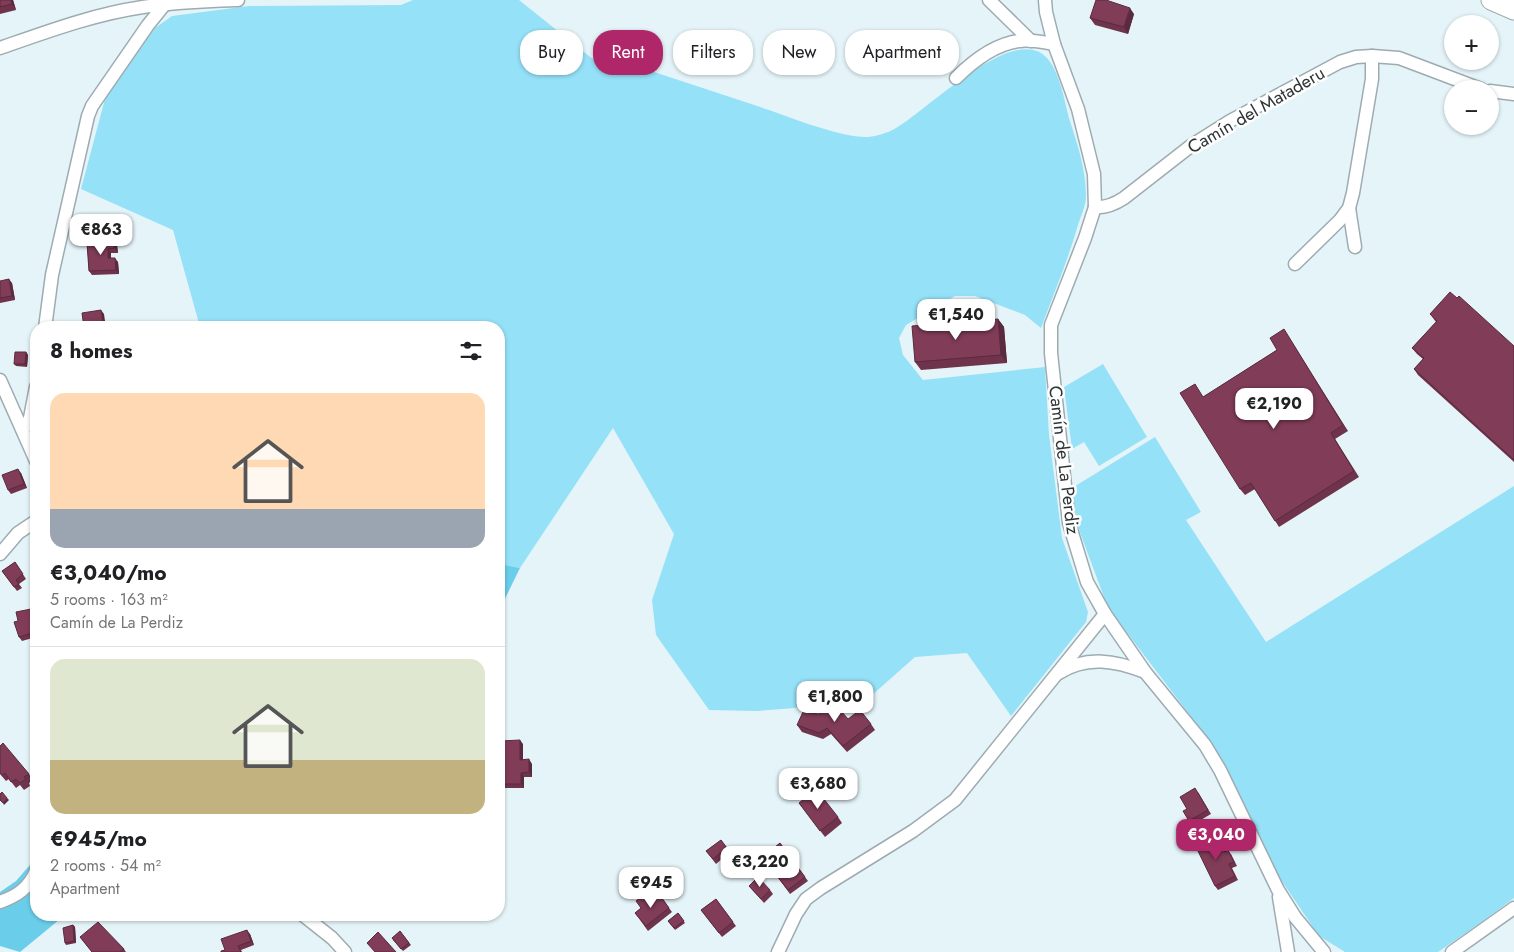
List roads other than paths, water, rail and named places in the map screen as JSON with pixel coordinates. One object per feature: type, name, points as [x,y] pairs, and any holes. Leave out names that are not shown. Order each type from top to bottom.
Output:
[{"type":"highway","points":[[1491,0],[1514,10]]},
{"type":"street","points":[[0,48],[36,35],[111,13],[164,4],[238,0]]},
{"type":"street","points":[[989,0],[1031,41]]},
{"type":"street","name":"Camín de La Perdiz","points":[[1045,0],[1054,44],[1078,109],[1094,174],[1094,207],[1085,238],[1051,325],[1051,354],[1069,523],[1087,582],[1105,614],[1145,672],[1205,745],[1220,770],[1278,890],[1295,917],[1324,952]]},
{"type":"street","points":[[46,321],[52,275],[88,116],[92,106],[164,4]]},
{"type":"street","points":[[956,78],[974,60],[1008,44],[1019,41],[1031,41],[1054,44]]},
{"type":"street","points":[[1295,264],[1340,220],[1348,208],[1353,193],[1372,79],[1372,56]]},
{"type":"street","name":"Camín del Mataderu","points":[[1094,207],[1109,205],[1124,198],[1184,151],[1230,121],[1340,62],[1356,57],[1399,58],[1457,80]]},
{"type":"street","points":[[1499,92],[1514,94]]},
{"type":"street","points":[[1348,208],[1355,247]]},
{"type":"street","points":[[0,380],[30,447]]},
{"type":"street","points":[[23,431],[30,418]]},
{"type":"street","points":[[0,554],[18,533],[30,525]]},
{"type":"street","points":[[778,952],[796,914],[806,900],[821,888],[913,831],[955,800],[1105,614]]},
{"type":"street","points":[[1053,677],[1072,667],[1098,660],[1119,663],[1145,672]]},
{"type":"street","points":[[0,902],[11,898],[30,883]]},
{"type":"street","points":[[1278,890],[1288,952]]},
{"type":"street","points":[[1452,952],[1514,908]]},
{"type":"street","points":[[311,921],[332,938],[345,952]]}]
